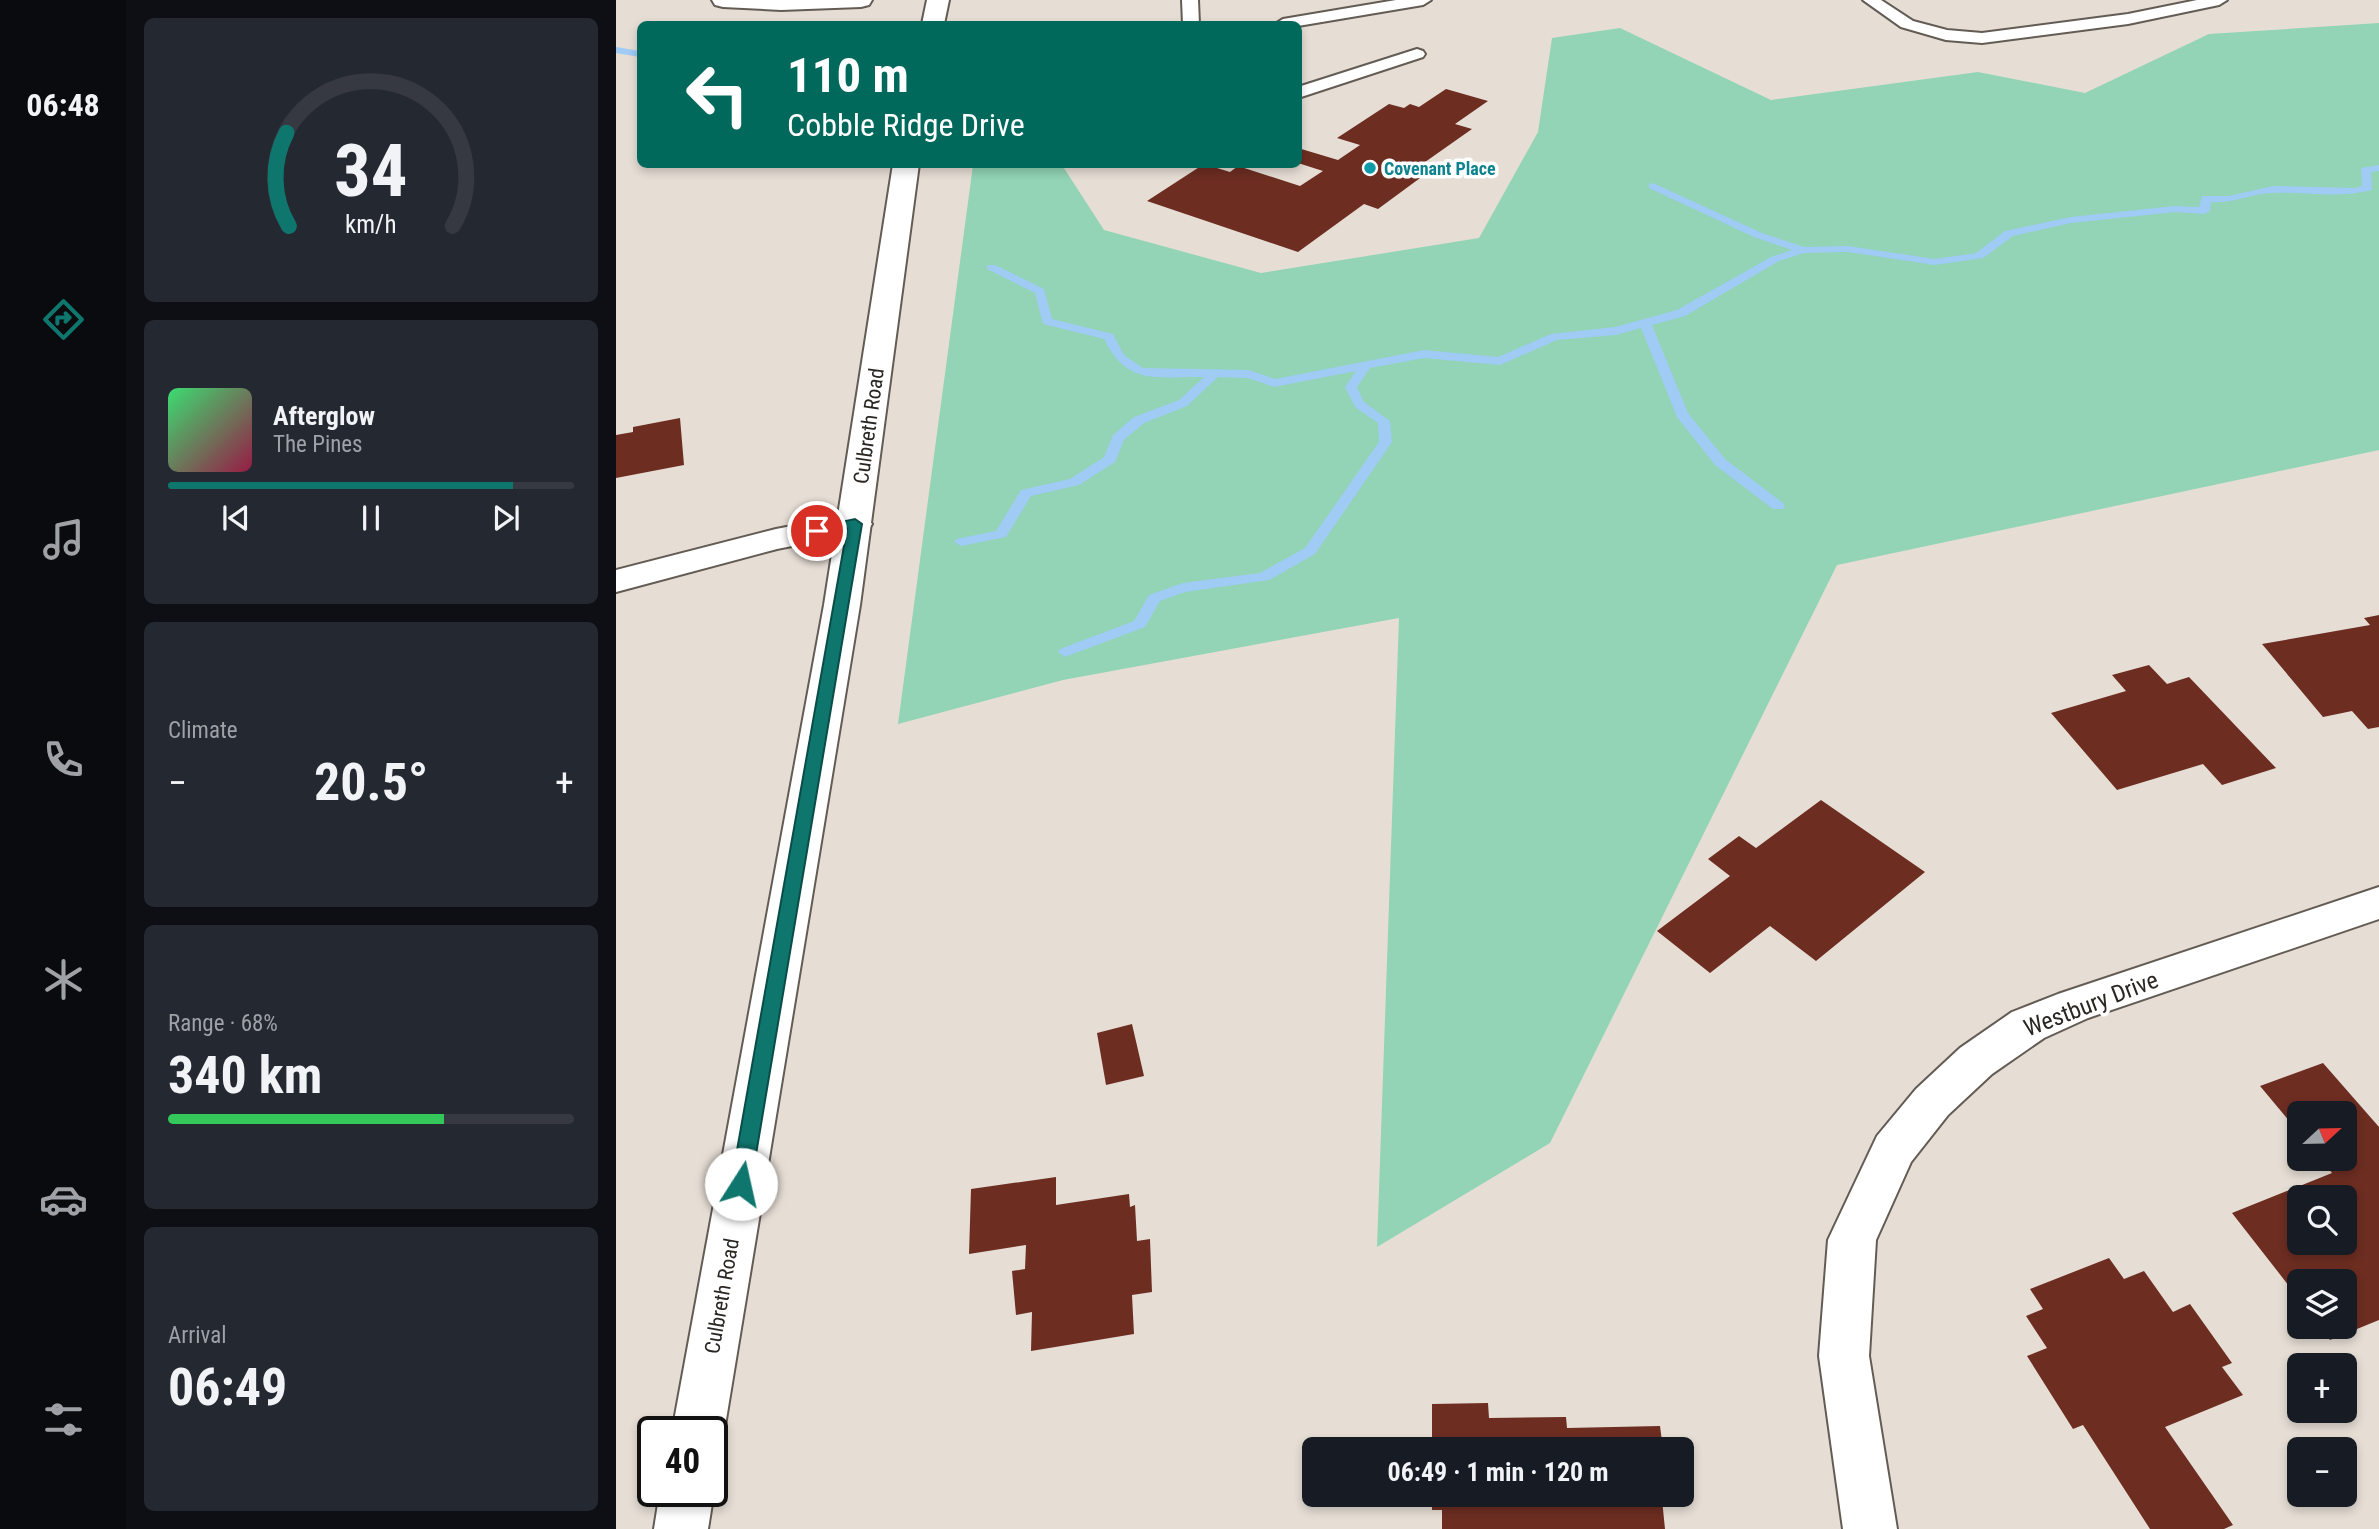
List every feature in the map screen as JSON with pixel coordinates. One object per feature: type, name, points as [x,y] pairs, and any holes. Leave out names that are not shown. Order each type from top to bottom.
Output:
[{"type":"street","points":[[723,0],[781,3],[860,0]]},
{"type":"street","points":[[934,21],[938,0]]},
{"type":"street","name":"Culbreth Road","points":[[701,1416],[855,524],[905,168]]},
{"type":"street","points":[[616,581],[776,539],[855,524]]},
{"type":"street","name":"Westbury Drive","points":[[1870,1529],[1844,1356],[1852,1240],[1893,1150],[1932,1102],[1976,1061],[2028,1025],[2073,1006],[2379,903]]},
{"type":"street","points":[[681,1529],[684,1507]]},
{"type":"lane","points":[[1190,0],[1191,21]]},
{"type":"lane","points":[[1300,21],[1423,0]]},
{"type":"lane","points":[[1871,0],[1907,24],[1946,35],[1982,38],[2128,19],[2219,0]]},
{"type":"lane","points":[[1302,92],[1418,54]]},
{"type":"green space","points":[[2379,23],[2379,450],[1837,565],[1550,1143],[1377,1247],[1399,618],[1063,680],[898,724],[973,168],[1064,168],[1104,230],[1261,273],[1479,238],[1538,132],[1552,38],[1620,28],[1771,100],[1978,72],[2085,93],[2209,34]]},
{"type":"building","name":"Covenant Place","points":[[1446,89],[1488,101],[1455,124],[1472,129],[1418,167],[1431,170],[1378,209],[1364,204],[1298,252],[1147,201],[1198,168],[1217,168],[1230,172],[1235,168],[1244,168],[1300,186],[1323,171],[1302,164],[1302,149],[1338,160],[1360,145],[1337,138],[1389,104],[1404,108],[1410,104],[1419,107]]},
{"type":"building","points":[[680,418],[684,465],[616,478],[616,435],[633,432],[633,427]]},
{"type":"building","points":[[2379,615],[2379,727],[2368,729],[2352,711],[2323,717],[2262,644],[2370,625],[2364,618]]},
{"type":"building","points":[[2149,665],[2167,684],[2189,677],[2276,768],[2222,785],[2203,764],[2117,790],[2051,713],[2126,691],[2112,675]]},
{"type":"building","points":[[1821,800],[1925,872],[1816,961],[1770,926],[1710,973],[1657,931],[1730,876],[1708,859],[1739,836],[1756,848]]},
{"type":"building","points":[[1132,1024],[1144,1076],[1106,1085],[1097,1033]]},
{"type":"building","points":[[2323,1063],[2356,1101],[2287,1101],[2287,1118],[2260,1086]]},
{"type":"building","points":[[2357,1102],[2379,1127],[2379,1320],[2357,1329],[2357,1269],[2287,1269],[2287,1283],[2232,1213],[2287,1191],[2287,1255],[2357,1255],[2357,1185],[2302,1185],[2332,1173],[2330,1171],[2357,1171]]},
{"type":"building","points":[[1056,1177],[1056,1205],[1129,1194],[1130,1207],[1135,1205],[1137,1241],[1150,1239],[1152,1292],[1132,1295],[1134,1334],[1031,1351],[1032,1312],[1016,1315],[1012,1271],[1025,1269],[1026,1245],[969,1254],[971,1189]]},
{"type":"building","points":[[2109,1258],[2124,1279],[2144,1271],[2173,1312],[2190,1304],[2232,1363],[2222,1367],[2243,1395],[2165,1427],[2233,1525],[2224,1529],[2150,1529],[2083,1425],[2073,1429],[2027,1356],[2047,1348],[2026,1316],[2043,1309],[2030,1289]]},
{"type":"building","points":[[1488,1403],[1489,1418],[1566,1417],[1567,1428],[1660,1426],[1661,1437],[1432,1437],[1432,1404]]},
{"type":"building","points":[[1432,1507],[1663,1507],[1665,1529],[1442,1529],[1442,1510],[1432,1510]]},
{"type":"waterway","points":[[616,50],[637,54]]},
{"type":"waterway","points":[[1803,250],[1848,249],[1935,262],[1979,256],[2009,233],[2071,220],[2175,209],[2204,211],[2206,198],[2229,199],[2259,191],[2355,191],[2368,188],[2365,170],[2379,168]]},
{"type":"waterway","points":[[1653,186],[1758,235],[1803,250]]},
{"type":"waterway","points":[[1215,373],[1249,374],[1274,383],[1424,354],[1500,361],[1555,337],[1616,331],[1681,313],[1775,259],[1803,250]]},
{"type":"waterway","points":[[991,267],[1040,291],[1047,321],[1109,337],[1119,357],[1140,372],[1215,373]]},
{"type":"waterway","points":[[1645,323],[1682,414],[1720,462],[1778,506]]},
{"type":"waterway","points":[[1065,652],[1140,624],[1154,598],[1183,588],[1264,577],[1310,551],[1386,442],[1384,421],[1359,404],[1351,387],[1365,366]]},
{"type":"waterway","points":[[961,542],[1001,534],[1026,493],[1074,482],[1110,459],[1118,438],[1139,420],[1183,403],[1215,373]]},
{"type":"place","name":"Covenant Place","points":[[1370,168]]},
{"type":"route","points":[[741,1184],[855,524],[817,531]]}]
